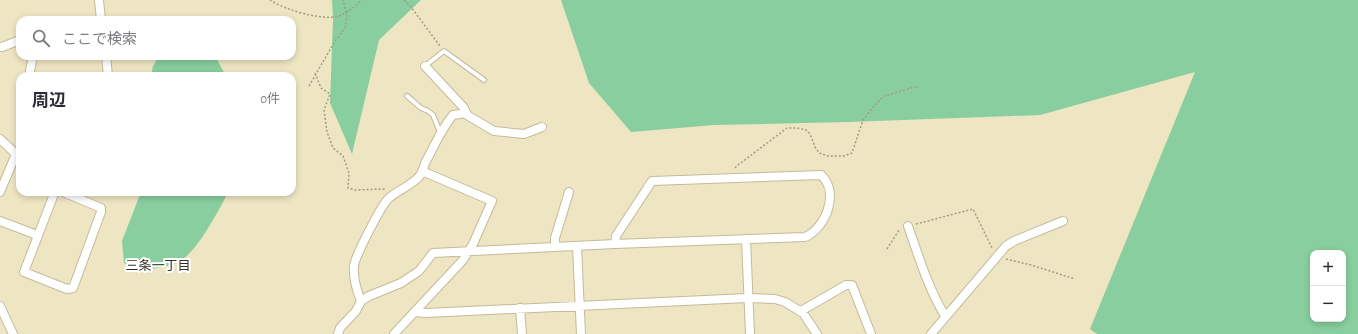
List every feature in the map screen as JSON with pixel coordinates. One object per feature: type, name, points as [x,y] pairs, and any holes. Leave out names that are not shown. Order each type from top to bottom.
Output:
[{"type":"street","points":[[99,0],[101,16]]},
{"type":"street","points":[[0,47],[2,48],[16,42]]},
{"type":"street","points":[[29,72],[32,60]]},
{"type":"street","points":[[106,60],[108,72]]},
{"type":"street","points":[[425,66],[464,108],[467,115],[494,131],[524,134],[542,127]]},
{"type":"street","points":[[361,301],[354,279],[354,264],[372,225],[387,199],[406,187],[422,174],[424,165],[446,123],[453,115],[466,113]]},
{"type":"street","points":[[0,139],[16,154],[0,192]]},
{"type":"street","points":[[394,334],[463,260],[473,244],[492,201],[422,171]]},
{"type":"street","points":[[338,334],[340,328],[356,311],[361,301],[369,296],[401,284],[419,271],[433,254],[615,244],[805,237],[811,234],[819,226],[826,215],[830,204],[829,186],[826,179],[821,175],[652,181],[616,236],[615,244]]},
{"type":"street","points":[[555,247],[555,238],[569,192]]},
{"type":"street","points":[[53,196],[24,272],[67,289],[73,288],[101,212],[100,208],[72,196]]},
{"type":"street","points":[[0,221],[37,235]]},
{"type":"street","points":[[931,334],[1006,246],[1014,241],[1063,221]]},
{"type":"street","points":[[908,226],[925,274],[937,303],[945,316]]},
{"type":"street","points":[[746,239],[750,334]]},
{"type":"street","points":[[577,246],[581,334]]},
{"type":"street","points":[[801,311],[846,285],[852,285],[870,334]]},
{"type":"street","points":[[415,312],[426,313],[748,298],[785,302],[801,311],[817,334]]},
{"type":"street","points":[[0,306],[13,334]]},
{"type":"street","points":[[520,308],[522,334]]},
{"type":"lane","points":[[425,66],[444,51],[484,80]]},
{"type":"lane","points":[[407,96],[432,115],[441,133]]},
{"type":"path","points":[[270,0],[302,13],[337,16],[346,13],[362,0]]},
{"type":"path","points":[[309,86],[315,73],[345,28],[347,16],[343,0]]},
{"type":"path","points":[[404,0],[444,51]]},
{"type":"path","points":[[315,73],[321,88],[330,94],[324,110],[327,132],[333,148],[343,156],[349,173],[348,188],[355,190],[386,189]]},
{"type":"path","points":[[733,178],[738,165],[787,128],[806,130],[810,134],[815,147],[819,152],[828,156],[844,156],[852,153],[863,120],[884,96],[919,87]]},
{"type":"path","points":[[887,248],[899,231],[908,226],[973,209],[997,257],[1031,265],[1075,279]]},
{"type":"green space","points":[[332,0],[421,0],[379,40],[352,154],[330,103],[333,19]]},
{"type":"green space","points":[[561,0],[1358,0],[1358,334],[1097,334],[1090,329],[1195,72],[1040,115],[714,125],[631,132],[589,83]]},
{"type":"green space","points":[[157,60],[217,60],[224,72],[152,72]]},
{"type":"green space","points":[[139,196],[226,196],[202,238],[189,254],[178,262],[160,268],[141,269],[129,266],[124,263],[122,241]]},
{"type":"district","name":"三条一丁目","points":[[158,265]]}]
